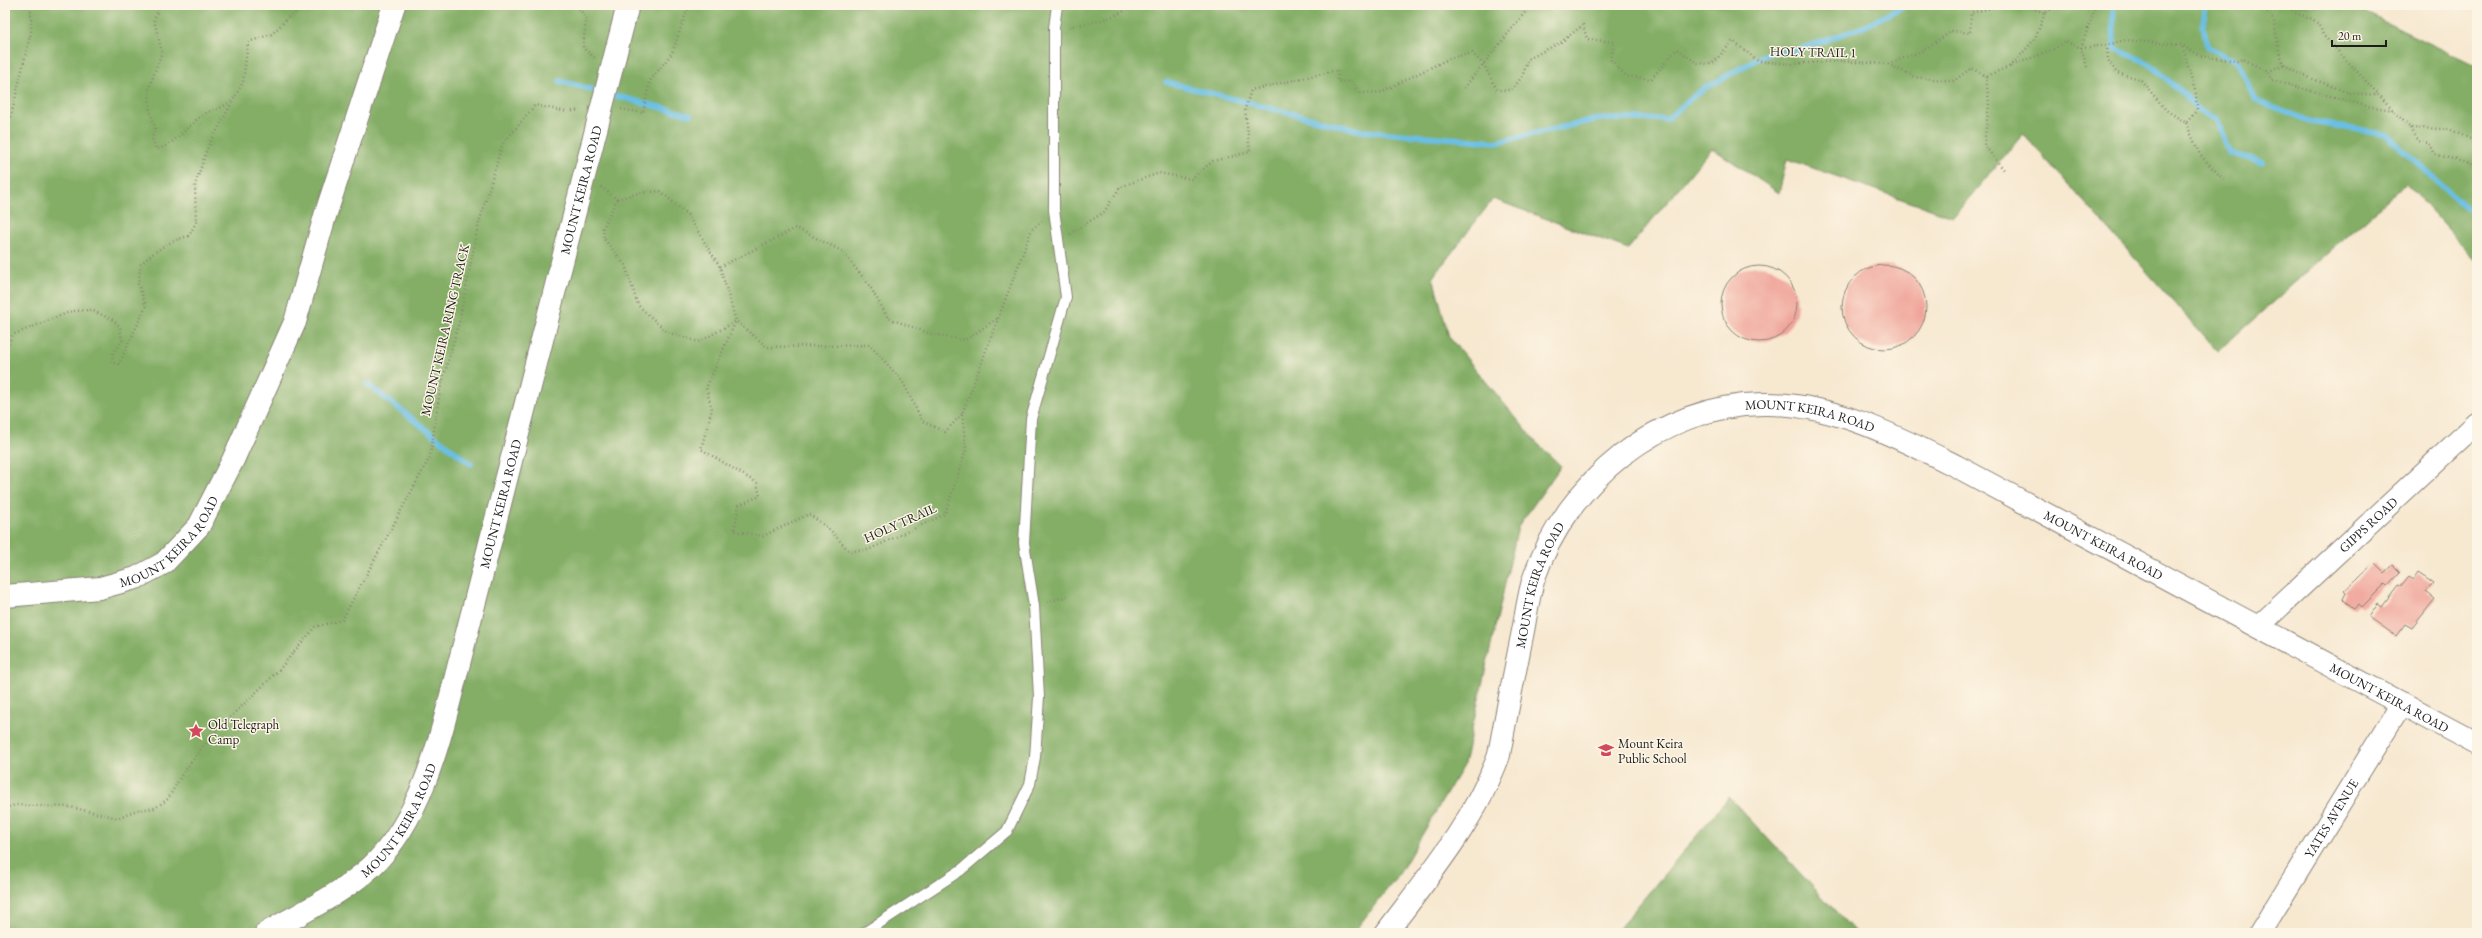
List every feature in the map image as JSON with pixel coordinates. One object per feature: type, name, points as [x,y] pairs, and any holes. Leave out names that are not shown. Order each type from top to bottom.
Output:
[{"type":"main road","name":"MOUNT KEIRA ROAD","points":[[5,596],[100,588],[136,578],[164,563],[199,526],[233,460],[295,322],[325,216],[394,5]]},
{"type":"main road","name":"MOUNT KEIRA ROAD","points":[[266,933],[336,892],[371,867],[398,837],[412,814],[439,736],[462,652],[628,5]]},
{"type":"main road","name":"MOUNT KEIRA ROAD","points":[[1386,933],[1464,824],[1491,779],[1499,755],[1534,580],[1556,529],[1582,491],[1611,464],[1643,439],[1669,426],[1701,414],[1763,404],[1800,408],[1862,422],[1899,437],[2259,626],[2477,744]]},
{"type":"street","name":"GIPPS ROAD","points":[[2259,626],[2477,423]]},
{"type":"street","name":"YATES AVENUE","points":[[2260,933],[2402,703]]},
{"type":"lane","points":[[864,933],[961,870],[1007,831],[1030,784],[1035,757],[1039,696],[1034,606],[1024,543],[1031,419],[1066,297],[1054,210],[1054,28],[1057,5]]},
{"type":"path","points":[[5,128],[11,116],[30,38],[31,5]]},
{"type":"path","points":[[160,5],[154,20],[162,52],[149,88],[150,110],[155,128],[152,138],[156,149],[167,147],[204,114],[221,110],[232,101]]},
{"type":"path","points":[[5,351],[12,335],[72,311],[91,310],[113,320],[120,327],[122,340],[113,354],[112,363],[120,364],[146,306],[138,284],[141,264],[159,247],[173,240],[189,236],[196,222],[195,185],[207,149],[224,121],[232,101],[243,82],[248,42],[272,34],[290,16],[310,5]]},
{"type":"path","points":[[577,5],[586,19],[583,48],[606,91]]},
{"type":"path","name":"MOUNT KEIRA RING TRACK","points":[[5,808],[15,805],[70,807],[118,818],[137,810],[155,808],[168,800],[181,776],[210,737],[277,672],[315,628],[342,620],[430,457],[440,390],[459,322],[478,227],[502,145],[535,105],[567,112],[606,91],[643,113],[650,81],[672,53],[689,5]]},
{"type":"path","points":[[1054,28],[1087,24],[1127,10],[1134,5]]},
{"type":"path","points":[[1464,88],[1531,5]]},
{"type":"path","points":[[1888,64],[1922,51],[1952,31],[1970,34],[1970,13],[2003,5]]},
{"type":"path","points":[[2024,5],[2045,13]]},
{"type":"path","points":[[2009,68],[2035,39],[2045,13],[2058,5]]},
{"type":"path","points":[[2086,67],[2081,48],[2095,8],[2092,5]]},
{"type":"path","points":[[2263,5],[2274,21],[2279,52],[2284,64],[2295,72],[2349,94],[2379,95]]},
{"type":"path","points":[[2286,5],[2290,11],[2309,16],[2320,25],[2323,35],[2410,128],[2417,141],[2429,143],[2435,154],[2477,166]]},
{"type":"path","name":"HOLY TRAIL 1","points":[[1058,242],[1104,212],[1120,187],[1159,173],[1191,179],[1213,161],[1250,152],[1245,109],[1251,90],[1338,70],[1337,81],[1352,82],[1358,93],[1381,92],[1450,58],[1472,53],[1484,65],[1497,90],[1511,90],[1522,77],[1528,58],[1561,42],[1583,25],[1587,39],[1614,42],[1611,60],[1626,76],[1651,79],[1677,49],[1697,63],[1712,64],[1733,40],[1758,61],[1791,64],[1838,61],[1888,64],[1914,77],[1954,81],[1971,68],[1986,76]]},
{"type":"path","points":[[2005,171],[1984,145],[1989,103],[1986,76],[2056,48],[2065,41],[2081,48],[2107,45],[2126,40],[2182,45],[2201,56],[2236,61],[2243,59],[2268,72],[2272,80],[2366,106],[2393,110]]},
{"type":"path","points":[[2107,45],[2108,60],[2117,73],[2140,79],[2166,110],[2186,123],[2200,155],[2224,180]]},
{"type":"path","points":[[2182,45],[2196,94],[2197,110],[2186,123]]},
{"type":"path","points":[[2268,72],[2284,64]]},
{"type":"path","points":[[2410,128],[2448,129],[2477,142]]},
{"type":"path","points":[[584,176],[617,199]]},
{"type":"path","points":[[660,191],[687,214],[720,267],[736,321],[699,342],[668,332],[638,305],[625,265],[604,240],[603,228],[617,199],[638,193],[660,191]]},
{"type":"path","name":"HOLY TRAIL","points":[[962,414],[966,450],[945,514],[868,550],[849,551],[828,528],[809,514],[763,536],[734,531],[738,505],[760,496],[757,483],[701,449],[712,409],[706,388],[736,321],[767,347],[870,345],[903,382],[922,421],[944,432],[962,414],[1032,229],[1054,210]]},
{"type":"path","points":[[720,267],[796,228],[842,251],[869,285],[888,318],[931,334],[965,340],[999,317]]},
{"type":"path","points":[[1034,606],[1068,596]]},
{"type":"green space","points":[[5,5],[2350,5],[2477,67],[2477,261],[2406,183],[2218,351],[2023,134],[1953,217],[1787,159],[1779,193],[1712,148],[1628,249],[1493,199],[1433,277],[1449,337],[1536,442],[1561,466],[1518,527],[1464,764],[1399,874],[1353,933],[5,933]]},
{"type":"green space","points":[[1729,797],[1856,933],[1615,933]]},
{"type":"building","points":[[1884,265],[1900,268],[1914,277],[1923,291],[1926,307],[1923,323],[1914,337],[1900,346],[1884,349],[1868,346],[1854,337],[1845,323],[1842,307],[1845,291],[1854,277],[1868,268]]},
{"type":"building","points":[[1759,266],[1774,269],[1786,277],[1794,289],[1797,304],[1794,319],[1786,331],[1774,339],[1759,342],[1744,339],[1732,331],[1724,319],[1721,304],[1724,289],[1732,277],[1744,269]]},
{"type":"building","points":[[2374,563],[2384,573],[2392,565],[2400,573],[2388,586],[2386,583],[2361,608],[2358,605],[2355,609],[2352,608],[2343,599],[2346,593],[2344,591]]},
{"type":"building","points":[[2418,573],[2433,583],[2426,592],[2435,599],[2412,628],[2405,624],[2396,636],[2369,617],[2378,604],[2382,607],[2398,586],[2400,587],[2408,577],[2413,580]]},
{"type":"waterway","points":[[1166,82],[1362,131],[1497,142],[1599,119],[1667,119],[1700,91],[1768,53],[1797,50],[1863,27],[1906,5]]},
{"type":"waterway","points":[[2113,5],[2114,48],[2146,62],[2181,91],[2197,110],[2217,119],[2229,153],[2263,162]]},
{"type":"waterway","points":[[2206,5],[2203,24],[2207,47],[2237,61],[2256,101],[2312,122],[2387,135],[2466,208],[2477,212]]},
{"type":"waterway","points":[[560,81],[601,92]]},
{"type":"waterway","points":[[609,94],[690,115]]},
{"type":"waterway","points":[[367,384],[471,464]]},
{"type":"place","name":"Old Telegraph Camp","points":[[196,731]]},
{"type":"place","name":"Mount Keira Public School","points":[[1606,750]]}]
